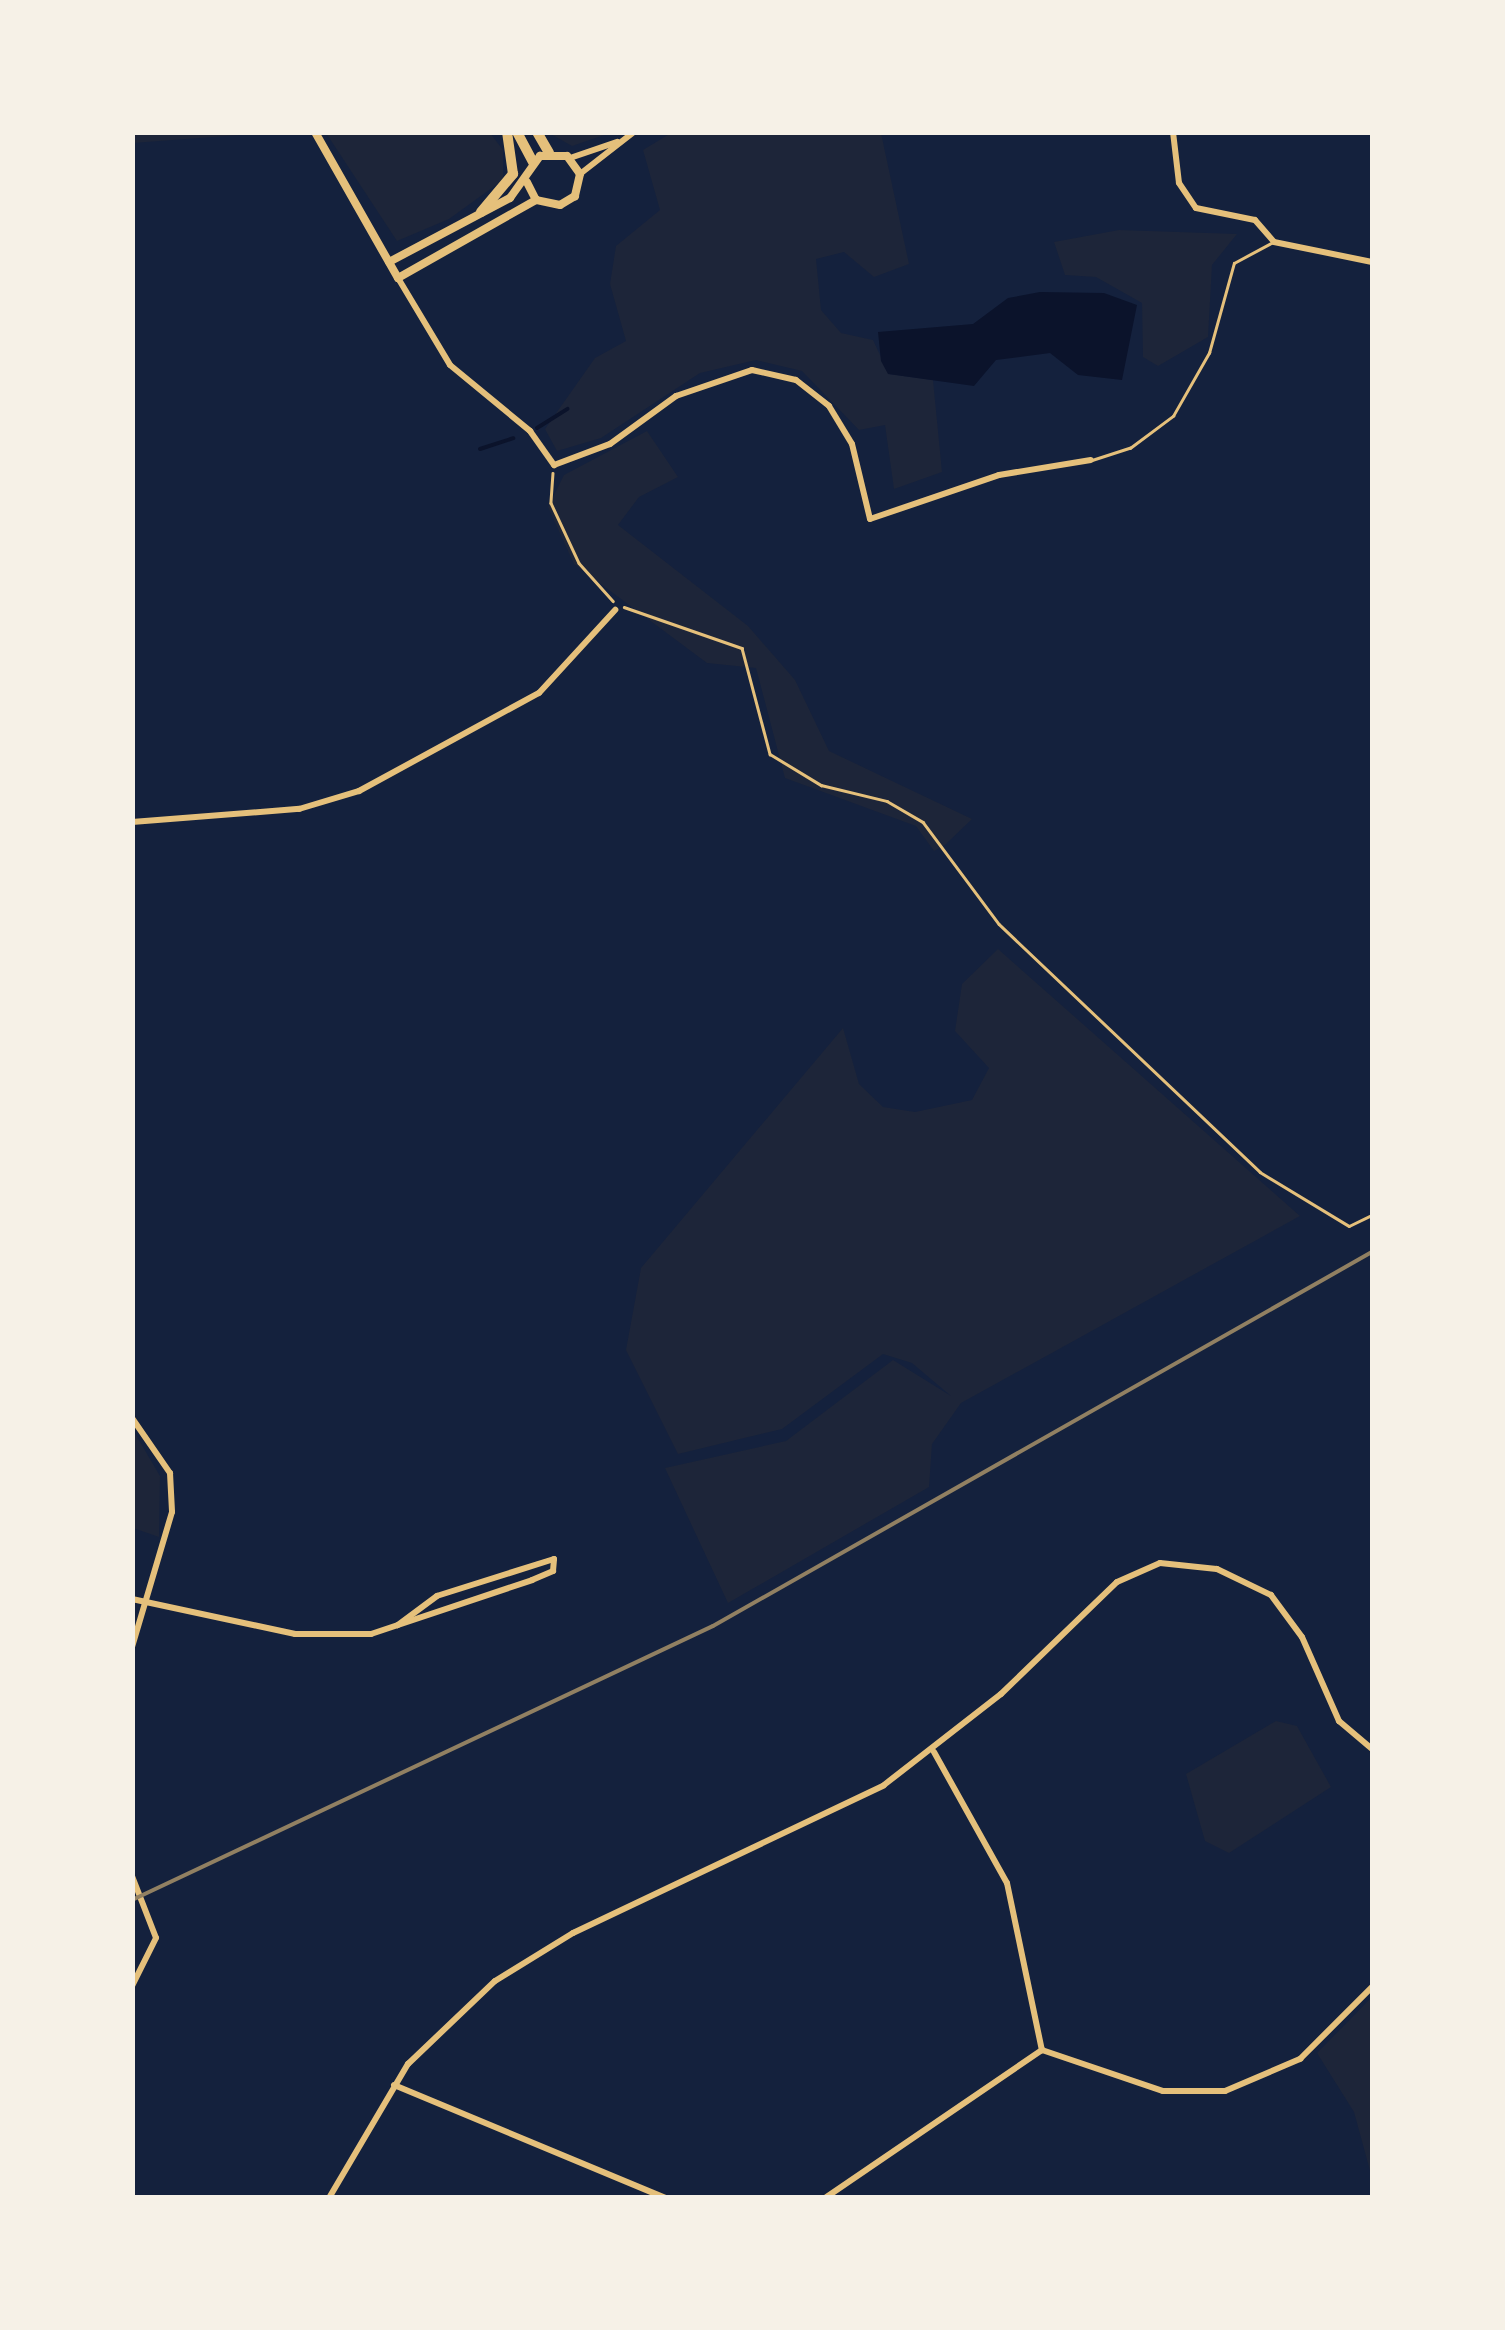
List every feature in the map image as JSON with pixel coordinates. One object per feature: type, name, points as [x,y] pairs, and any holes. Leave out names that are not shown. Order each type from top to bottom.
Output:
[{"type":"highway","points":[[481,212],[513,174],[506,132]]},
{"type":"highway","points":[[516,132],[533,162]]},
{"type":"highway","points":[[537,132],[550,153]]},
{"type":"main road","points":[[314,132],[398,278],[536,200],[568,202],[580,174],[570,158],[550,153],[533,162],[527,182],[389,262]]},
{"type":"main road","points":[[527,182],[536,200]]},
{"type":"street","points":[[580,174],[634,132]]},
{"type":"street","points":[[1173,132],[1178,183],[1196,208],[1255,220],[1274,242],[1372,262]]},
{"type":"street","points":[[570,158],[618,142]]},
{"type":"street","points":[[398,278],[450,365],[530,431],[554,465],[610,444],[676,396],[752,370],[796,380],[829,406],[852,444],[870,519],[1000,475],[1091,460]]},
{"type":"street","points":[[132,822],[299,810],[359,790],[523,704],[615,610]]},
{"type":"street","points":[[132,1418],[170,1473],[172,1512],[152,1606],[132,1648]]},
{"type":"street","points":[[132,1599],[295,1634],[398,1625],[542,1576],[554,1559],[437,1596],[398,1625]]},
{"type":"street","points":[[329,2198],[394,2085],[451,2019],[547,1946],[817,1822],[934,1752],[1118,1582],[1160,1564],[1217,1569],[1271,1595],[1302,1637],[1339,1721],[1372,1749]]},
{"type":"street","points":[[934,1752],[1006,1883],[1042,2050]]},
{"type":"street","points":[[132,1876],[144,1895],[156,1938],[132,1986]]},
{"type":"street","points":[[1042,2050],[1164,2090],[1224,2092],[1300,2059],[1372,1987]]},
{"type":"street","points":[[825,2198],[1042,2050]]},
{"type":"street","points":[[394,2085],[666,2198]]},
{"type":"lane","points":[[1091,460],[1130,448],[1173,416],[1209,353],[1234,263],[1274,242]]},
{"type":"path","points":[[554,465],[551,503],[599,590],[618,605],[742,648],[770,754],[821,786],[886,801],[923,822],[999,924],[1260,1172],[1349,1226],[1372,1215]]},
{"type":"shaded area","points":[[133,132],[267,132],[267,133],[133,143]]},
{"type":"shaded area","points":[[326,133],[490,133],[503,150],[503,180],[449,219],[397,241]]},
{"type":"shaded area","points":[[549,133],[610,133],[572,146]]},
{"type":"shaded area","points":[[671,133],[881,133],[909,264],[874,277],[844,252],[816,259],[821,310],[841,333],[873,340],[889,374],[933,380],[942,472],[894,489],[885,425],[859,430],[802,371],[756,360],[700,373],[601,438],[557,451],[545,429],[595,358],[626,341],[610,284],[616,246],[660,210],[643,150]]},
{"type":"shaded area","points":[[1119,230],[1237,234],[1212,265],[1208,337],[1158,366],[1143,357],[1142,303],[1096,277],[1065,275],[1054,242]]},
{"type":"shaded area","points":[[1040,292],[1104,293],[1137,305],[1122,380],[1078,375],[1050,353],[996,360],[974,386],[888,374],[881,361],[878,332],[973,324],[1008,298]]},
{"type":"shaded area","points":[[647,431],[678,477],[639,497],[618,525],[748,626],[795,680],[829,751],[972,819],[945,845],[934,851],[916,826],[785,778],[756,668],[707,663],[574,564],[548,507],[564,475]]},
{"type":"shaded area","points":[[998,949],[1300,1216],[961,1403],[932,1444],[929,1487],[728,1603],[665,1468],[786,1441],[893,1360],[951,1396],[912,1363],[883,1354],[782,1429],[678,1454],[626,1350],[641,1268],[843,1028],[859,1084],[883,1107],[915,1112],[972,1100],[989,1068],[955,1031],[962,984]]},
{"type":"shaded area","points":[[133,1430],[160,1476],[159,1537],[133,1528]]},
{"type":"shaded area","points":[[1276,1721],[1297,1726],[1331,1787],[1229,1853],[1205,1841],[1186,1774]]},
{"type":"shaded area","points":[[1372,1997],[1372,2178],[1354,2112],[1317,2053]]},
{"type":"waterway","points":[[537,428],[567,409]]},
{"type":"waterway","points":[[480,449],[513,438]]},
{"type":"railway","points":[[132,1900],[713,1626],[1372,1252]]}]
